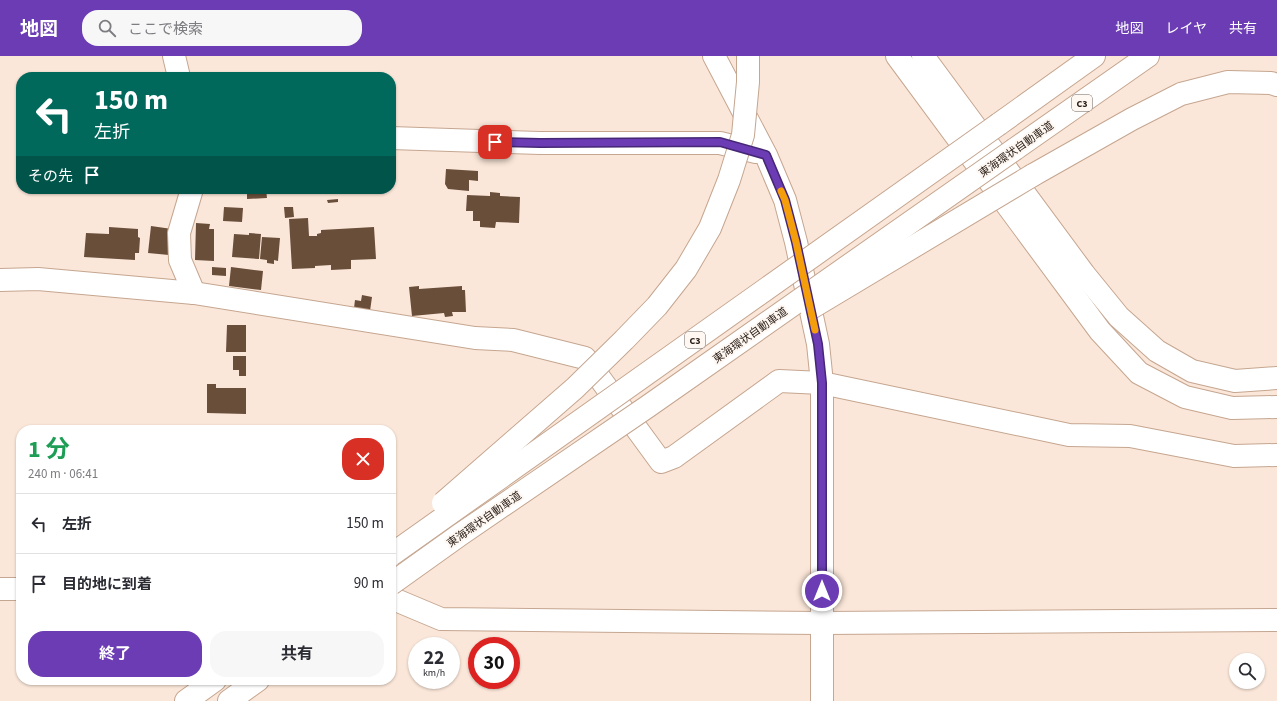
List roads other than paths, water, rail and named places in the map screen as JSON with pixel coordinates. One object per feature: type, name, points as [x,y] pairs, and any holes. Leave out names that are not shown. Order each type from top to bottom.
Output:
[{"type":"main road","points":[[174,56],[178,72]]},
{"type":"main road","points":[[714,56],[766,155],[785,200],[796,242],[818,344],[822,383],[822,701]]},
{"type":"main road","points":[[396,545],[580,382],[657,306],[686,268],[710,228],[732,173],[742,135],[748,82],[748,56]]},
{"type":"main road","points":[[897,56],[1100,331],[1139,373],[1185,398],[1232,408],[1277,407]]},
{"type":"main road","points":[[923,56],[1084,274],[1119,317],[1135,332],[1157,351],[1192,371],[1235,381],[1277,378]]},
{"type":"main road","name":"C3","points":[[396,551],[1094,56]]},
{"type":"main road","name":"東海環状自動車道","points":[[396,580],[461,534],[647,407],[1148,56]]},
{"type":"main road","points":[[647,407],[1033,175],[1132,118],[1181,94],[1228,82],[1271,83],[1277,85]]},
{"type":"main road","points":[[396,138],[540,143],[720,142],[766,155]]},
{"type":"main road","points":[[190,194],[179,232],[180,260],[194,292]]},
{"type":"main road","points":[[0,280],[38,279],[194,292],[475,338],[513,340],[585,358],[661,462],[674,457],[779,381],[822,383],[1069,435],[1130,436],[1234,456],[1277,454]]},
{"type":"main road","points":[[0,589],[16,589]]},
{"type":"main road","points":[[396,600],[442,619],[821,622],[1277,620]]},
{"type":"main road","points":[[186,701],[208,685]]},
{"type":"main road","points":[[229,701],[251,685]]}]
